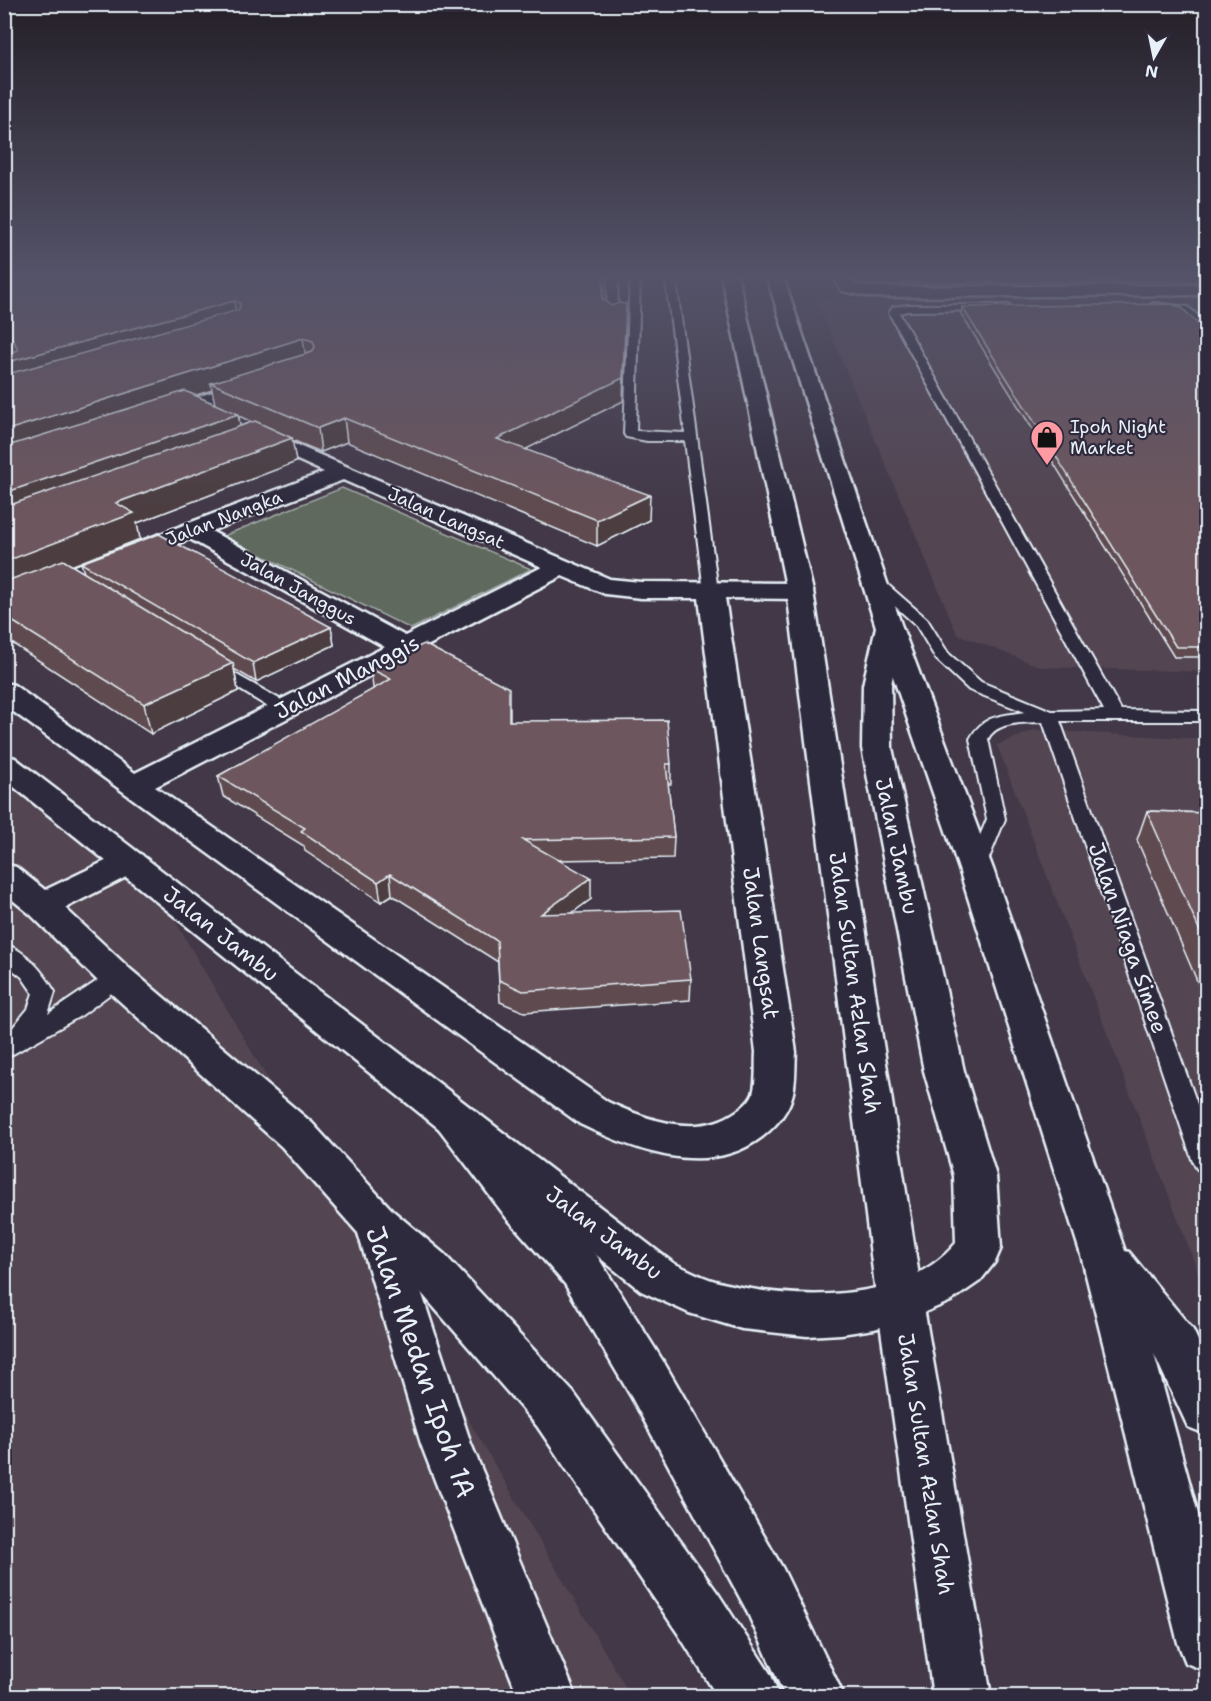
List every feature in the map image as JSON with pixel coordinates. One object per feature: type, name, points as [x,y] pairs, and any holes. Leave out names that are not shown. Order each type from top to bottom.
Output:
[{"type":"street","name":"Jalan Sultan Azlan Shah","points":[[747,353],[800,591],[900,1302],[962,1696]]},
{"type":"street","points":[[800,353],[889,627],[976,869],[1104,1255],[1206,1643]]},
{"type":"street","points":[[146,419],[275,378]]},
{"type":"street","name":"Jalan Langsat","points":[[190,405],[595,583],[619,589],[800,591]]},
{"type":"street","name":"Jalan Nangka","points":[[4,602],[78,583],[192,530],[343,472]]},
{"type":"street","name":"Jalan Janggus","points":[[192,530],[405,647]]},
{"type":"street","name":"Jalan Manggis","points":[[133,786],[560,568]]},
{"type":"street","name":"Jalan Langsat","points":[[133,786],[594,1113],[639,1131],[667,1139],[695,1142],[722,1138],[749,1126],[764,1111],[773,1094],[776,1052],[711,591]]},
{"type":"street","name":"Jalan Jambu","points":[[4,764],[657,1277],[711,1301],[760,1312],[807,1315],[857,1311],[900,1302],[936,1285],[962,1268],[979,1248],[975,1176],[944,1071],[877,748],[877,686],[889,627]]},
{"type":"street","points":[[4,691],[133,786]]},
{"type":"street","points":[[42,906],[130,862]]},
{"type":"street","name":"Jalan Medan Ipoh 1A","points":[[4,875],[42,906],[117,978],[297,1135],[377,1224],[446,1444],[547,1696]]},
{"type":"street","points":[[452,1115],[521,1204],[581,1270],[649,1382],[764,1588],[815,1696]]},
{"type":"street","points":[[377,1224],[428,1269],[555,1409],[699,1615],[750,1696]]},
{"type":"street","points":[[1104,1255],[1176,1345],[1206,1410]]},
{"type":"lane","points":[[633,353],[630,434],[647,437],[692,437]]},
{"type":"lane","points":[[681,353],[711,591]]},
{"type":"lane","points":[[917,353],[1116,716]]},
{"type":"lane","points":[[240,445],[263,437]]},
{"type":"lane","points":[[875,581],[922,622],[942,656],[975,686],[1049,715]]},
{"type":"lane","points":[[205,661],[284,709]]},
{"type":"lane","points":[[976,869],[996,819],[979,739],[986,727],[1005,720],[1049,715],[1206,716]]},
{"type":"lane","name":"Jalan Niaga Simee","points":[[1049,715],[1206,1162]]},
{"type":"lane","points":[[4,951],[30,972],[44,992],[38,1012],[4,1050]]},
{"type":"lane","points":[[4,1050],[74,1009],[117,978]]},
{"type":"shaded area","name":"Ipoh Night Market","points":[[839,353],[1206,353],[1206,672],[1041,667],[957,634]]},
{"type":"shaded area","points":[[1034,730],[1206,739],[1206,1293],[997,745]]},
{"type":"shaded area","points":[[4,766],[171,914],[631,1696],[5,1696]]},
{"type":"green space","points":[[342,488],[531,569],[411,629],[223,536]]},
{"type":"building","points":[[9,353],[40,353],[4,363],[4,355]]},
{"type":"building","points":[[82,353],[254,353],[4,431],[4,375]]},
{"type":"building","points":[[308,353],[624,353],[623,378],[497,439],[650,495],[597,520],[344,418],[318,428],[211,383]]},
{"type":"building","points":[[991,353],[1206,353],[1206,647],[1176,647]]},
{"type":"building","points":[[185,391],[238,414],[4,493],[4,447]]},
{"type":"building","points":[[255,421],[292,438],[116,503],[134,513],[4,562],[4,507]]},
{"type":"building","points":[[159,534],[331,627],[253,663],[81,563]]},
{"type":"building","points":[[63,560],[233,663],[144,704],[4,616],[4,606],[8,604],[4,603],[4,582]]},
{"type":"building","points":[[424,644],[509,688],[509,721],[667,720],[671,764],[666,764],[674,837],[523,840],[591,878],[541,914],[681,910],[691,979],[523,991],[499,980],[497,941],[390,874],[378,882],[301,831],[305,828],[218,776],[391,679],[371,669]]},
{"type":"building","points":[[1147,811],[1206,813],[1206,945]]},
{"type":"place","name":"Ipoh Night Market","points":[[1047,466]]}]
